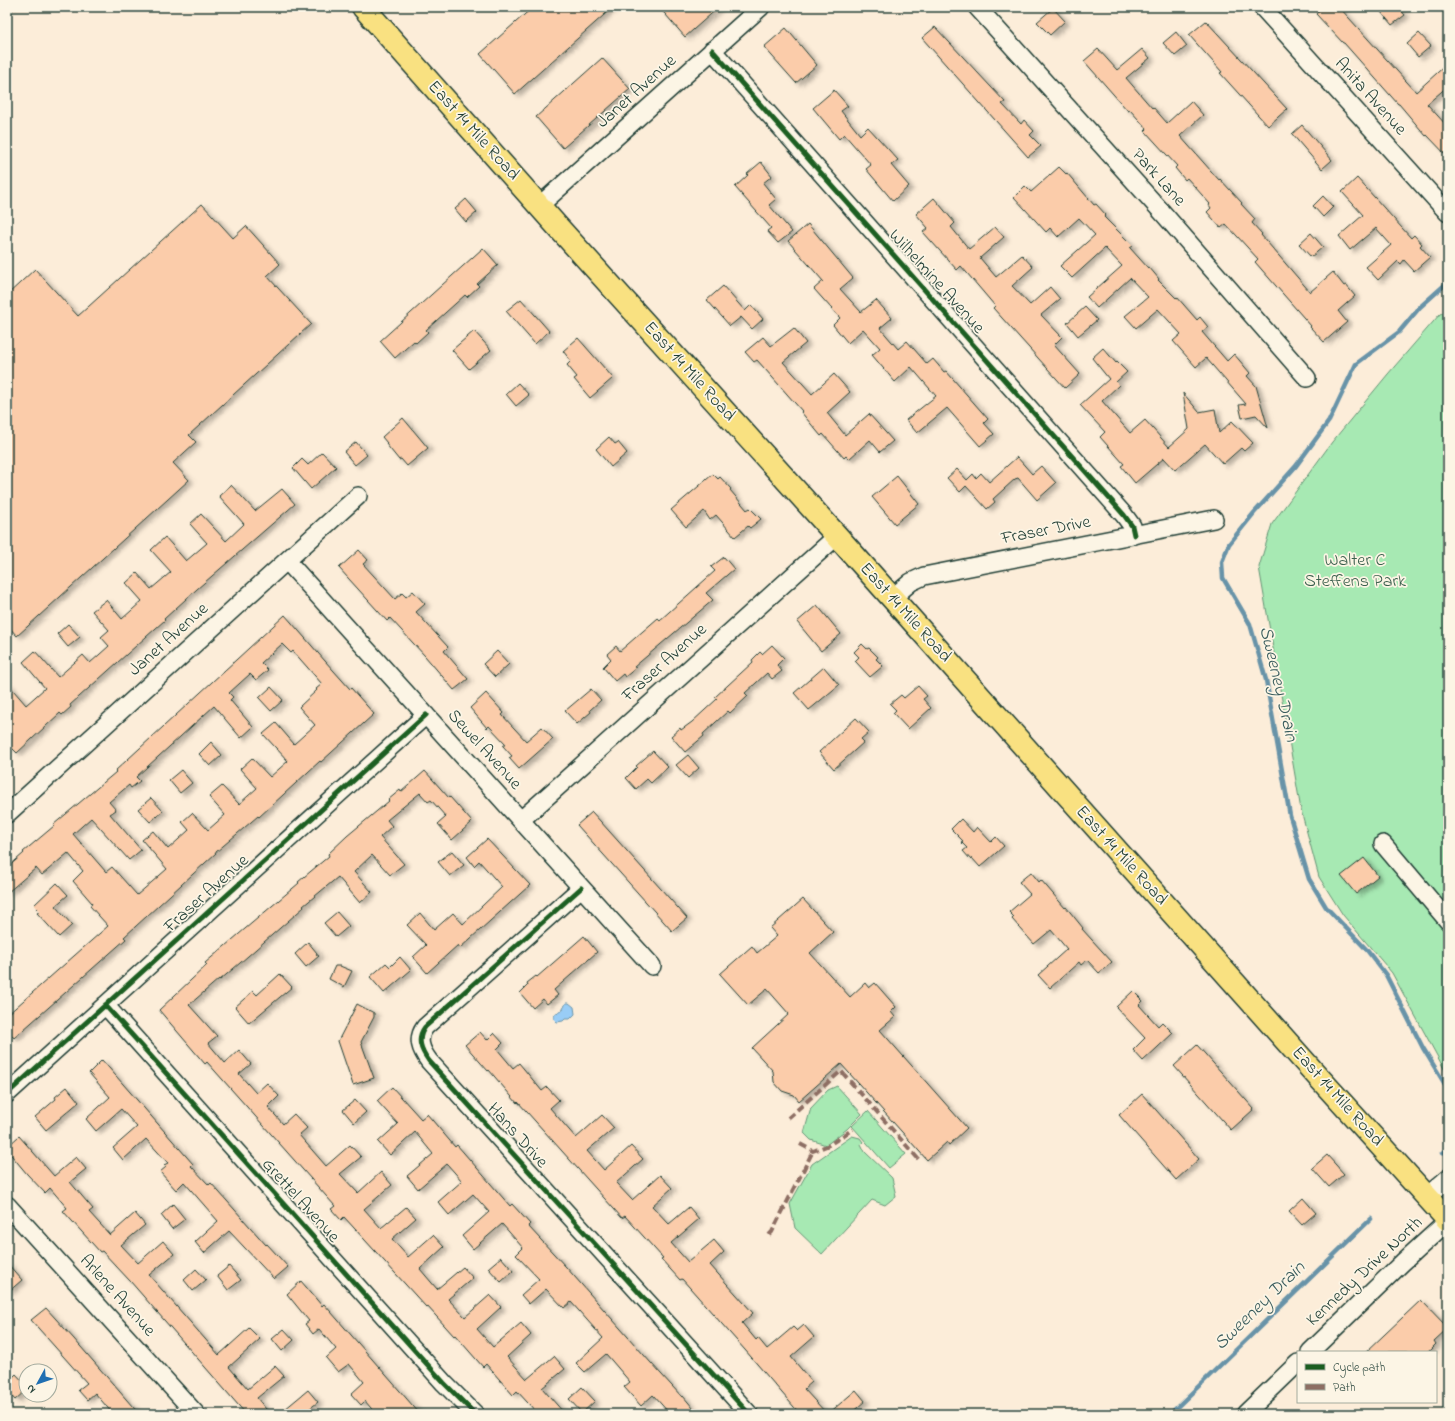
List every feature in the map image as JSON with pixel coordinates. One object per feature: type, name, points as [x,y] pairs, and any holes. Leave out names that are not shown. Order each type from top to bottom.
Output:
[{"type":"main road","name":"East 14 Mile Road","points":[[363,7],[539,206],[892,598],[1448,1221]]},
{"type":"street","name":"Janet Avenue","points":[[539,206],[761,7]]},
{"type":"street","name":"Park Lane","points":[[977,7],[1162,212],[1307,378]]},
{"type":"street","name":"Anita Avenue","points":[[1262,7],[1448,213]]},
{"type":"street","name":"Wilhelmine Avenue","points":[[712,50],[1124,515],[1132,526],[1134,535]]},
{"type":"street","name":"Janet Avenue","points":[[7,814],[358,496]]},
{"type":"street","name":"Fraser Drive","points":[[892,598],[911,582],[924,576],[1214,519]]},
{"type":"street","name":"Fraser Avenue","points":[[521,820],[836,536]]},
{"type":"street","name":"Sewel Avenue","points":[[287,561],[652,966]]},
{"type":"street","name":"Fraser Avenue","points":[[7,1094],[426,715]]},
{"type":"street","points":[[1383,844],[1448,921]]},
{"type":"street","name":"Hans Drive","points":[[581,888],[424,1027],[419,1041],[429,1061],[749,1414]]},
{"type":"street","name":"Grettel Avenue","points":[[105,1006],[439,1377],[475,1414]]},
{"type":"street","points":[[1426,1197],[1448,1178]]},
{"type":"street","name":"Arlene Avenue","points":[[7,1205],[196,1414]]},
{"type":"street","name":"Kennedy Drive North","points":[[1311,1351],[1403,1262],[1448,1221]]},
{"type":"street","points":[[1245,1414],[1297,1364]]},
{"type":"green space","name":"Walter C Steffens Park","points":[[1448,310],[1448,1076],[1392,973],[1343,915],[1319,877],[1301,810],[1259,567],[1272,524],[1332,442],[1440,314]]},
{"type":"green space","points":[[837,1086],[862,1114],[847,1129],[826,1145],[811,1140],[804,1133],[811,1108],[828,1090]]},
{"type":"green space","points":[[868,1111],[906,1154],[889,1168],[852,1126]]},
{"type":"green space","points":[[852,1136],[860,1138],[863,1142],[861,1144],[865,1152],[892,1178],[896,1196],[885,1205],[872,1200],[822,1254],[795,1228],[790,1204],[812,1164]]},
{"type":"water","points":[[566,1003],[569,1003],[574,1007],[575,1014],[570,1019],[557,1022],[554,1019],[554,1016],[556,1013],[562,1011]]},
{"type":"building","points":[[533,7],[613,7],[515,94],[480,54]]},
{"type":"building","points":[[659,7],[719,7],[685,37]]},
{"type":"building","points":[[1322,7],[1339,7],[1416,92],[1448,63],[1448,86],[1427,104],[1448,127],[1448,157],[1427,135],[1426,136],[1344,43],[1316,14]]},
{"type":"building","points":[[1387,7],[1398,7],[1405,15],[1392,25],[1381,12]]},
{"type":"building","points":[[1053,8],[1065,21],[1050,35],[1037,22]]},
{"type":"building","points":[[1206,21],[1287,109],[1268,126],[1220,73],[1222,72],[1189,35]]},
{"type":"building","points":[[935,27],[1005,102],[1002,104],[1021,124],[1024,120],[1034,131],[1030,135],[1041,146],[1028,157],[922,38]]},
{"type":"building","points":[[786,28],[817,65],[796,83],[764,47]]},
{"type":"building","points":[[1176,32],[1187,46],[1175,56],[1163,43]]},
{"type":"building","points":[[1419,33],[1431,46],[1418,57],[1407,44]]},
{"type":"building","points":[[1098,49],[1117,70],[1142,49],[1150,58],[1126,78],[1167,123],[1191,101],[1203,115],[1180,136],[1219,180],[1220,179],[1242,203],[1241,204],[1255,219],[1252,223],[1262,234],[1261,235],[1310,292],[1333,272],[1344,286],[1346,285],[1355,296],[1338,311],[1347,322],[1324,342],[1255,262],[1258,259],[1226,224],[1221,228],[1207,212],[1211,208],[1209,205],[1210,204],[1187,178],[1185,180],[1175,168],[1177,166],[1145,131],[1147,129],[1130,110],[1128,111],[1084,61]]},
{"type":"building","points":[[602,58],[630,89],[563,148],[536,117]]},
{"type":"building","points":[[834,90],[848,106],[841,111],[860,135],[868,127],[898,160],[891,165],[909,186],[893,201],[866,169],[871,165],[844,134],[839,139],[813,108]]},
{"type":"building","points":[[1302,125],[1332,160],[1322,169],[1292,134]]},
{"type":"building","points":[[761,162],[772,176],[763,183],[776,199],[769,205],[792,232],[778,243],[767,231],[771,228],[735,187]]},
{"type":"building","points":[[1059,167],[1066,174],[1067,173],[1094,205],[1096,204],[1106,215],[1104,217],[1133,246],[1130,248],[1148,268],[1149,267],[1159,279],[1158,280],[1176,298],[1177,297],[1197,320],[1200,317],[1208,327],[1202,332],[1227,361],[1234,354],[1250,373],[1247,376],[1256,386],[1268,428],[1256,415],[1242,418],[1239,405],[1246,404],[1206,358],[1196,367],[1173,341],[1181,334],[1158,309],[1136,328],[1125,316],[1148,297],[1130,278],[1097,308],[1087,297],[1122,266],[1105,248],[1072,278],[1060,266],[1095,235],[1079,218],[1058,237],[1050,228],[1046,232],[1014,197],[1025,186],[1031,192]]},
{"type":"building","points":[[1357,178],[1411,238],[1414,235],[1422,244],[1420,246],[1430,257],[1414,271],[1404,260],[1401,264],[1398,261],[1378,280],[1366,267],[1391,245],[1376,228],[1350,250],[1339,236],[1363,215],[1342,192]]},
{"type":"building","points":[[1323,196],[1333,207],[1323,217],[1313,206]]},
{"type":"building","points":[[934,198],[955,223],[951,227],[969,249],[995,227],[1004,237],[980,258],[996,277],[1022,255],[1033,267],[1012,286],[1030,305],[1050,287],[1060,299],[1041,315],[1062,337],[1054,345],[1080,374],[1065,388],[993,308],[995,306],[961,266],[957,270],[923,232],[928,228],[916,214]]},
{"type":"building","points":[[466,199],[477,212],[466,222],[455,209]]},
{"type":"building","points":[[202,204],[233,238],[246,226],[280,264],[267,276],[311,324],[189,435],[196,442],[173,463],[189,480],[17,636],[7,625],[7,295],[35,269],[78,316]]},
{"type":"building","points":[[808,224],[853,278],[840,289],[861,312],[876,300],[892,318],[880,328],[898,349],[907,341],[927,364],[933,359],[944,372],[946,371],[988,419],[984,423],[994,434],[980,446],[947,408],[917,433],[906,420],[936,396],[911,367],[895,382],[872,355],[880,348],[863,329],[848,343],[833,325],[840,318],[814,289],[823,281],[788,241]]},
{"type":"building","points":[[1311,233],[1323,247],[1311,257],[1299,244]]},
{"type":"building","points":[[483,248],[498,265],[477,284],[479,286],[467,297],[465,295],[426,330],[428,332],[416,343],[414,341],[395,358],[380,341]]},
{"type":"building","points":[[723,286],[745,311],[751,305],[763,319],[752,329],[741,317],[730,326],[707,300]]},
{"type":"building","points":[[521,299],[549,331],[535,344],[506,311]]},
{"type":"building","points":[[1085,307],[1097,320],[1078,336],[1067,323]]},
{"type":"building","points":[[794,328],[806,343],[783,362],[812,394],[834,374],[850,392],[827,413],[845,435],[869,414],[893,441],[880,452],[870,440],[849,459],[846,456],[844,458],[823,434],[821,436],[801,412],[802,411],[757,360],[754,362],[745,352],[763,337],[771,346]]},
{"type":"building","points":[[474,331],[491,350],[469,369],[452,350]]},
{"type":"building","points":[[578,338],[613,378],[590,398],[574,379],[577,377],[567,365],[571,361],[563,351]]},
{"type":"building","points":[[1103,348],[1116,363],[1117,362],[1127,372],[1116,382],[1119,385],[1102,401],[1130,433],[1145,420],[1169,447],[1189,429],[1183,393],[1199,412],[1215,409],[1219,433],[1232,421],[1253,443],[1244,451],[1241,448],[1223,464],[1205,444],[1175,470],[1164,458],[1135,483],[1121,466],[1124,464],[1100,437],[1105,432],[1080,405],[1109,379],[1092,358]]},
{"type":"building","points":[[518,383],[529,395],[516,406],[506,394]]},
{"type":"building","points":[[403,418],[428,448],[407,466],[401,459],[399,460],[382,437]]},
{"type":"building","points":[[609,437],[615,444],[618,442],[627,453],[611,467],[596,449]]},
{"type":"building","points":[[356,442],[367,455],[355,465],[344,452]]},
{"type":"building","points":[[322,452],[336,467],[311,489],[293,468],[302,459],[308,465]]},
{"type":"building","points":[[1017,457],[1032,474],[1041,466],[1056,483],[1037,500],[1018,478],[993,499],[995,502],[987,509],[966,486],[960,492],[947,478],[957,469],[967,480],[973,474],[976,478],[981,473],[989,482]]},
{"type":"building","points":[[713,474],[718,479],[720,477],[747,510],[750,508],[761,519],[750,528],[748,526],[735,537],[716,515],[710,520],[704,511],[686,527],[671,510]]},
{"type":"building","points":[[897,476],[919,504],[895,524],[872,497]]},
{"type":"building","points":[[231,485],[255,511],[282,489],[295,504],[197,589],[164,619],[165,620],[70,705],[71,707],[62,715],[60,713],[17,753],[7,743],[7,683],[26,705],[45,688],[23,662],[35,651],[58,677],[83,655],[90,663],[109,646],[101,637],[109,630],[92,611],[106,600],[122,619],[142,601],[126,583],[137,573],[151,589],[171,572],[151,550],[165,537],[186,561],[207,543],[190,524],[201,514],[226,541],[244,524],[219,496]]},
{"type":"building","points":[[359,550],[368,560],[363,564],[395,599],[402,593],[406,597],[413,591],[425,604],[416,612],[448,647],[444,651],[468,679],[454,690],[390,618],[387,621],[339,568]]},
{"type":"building","points":[[724,557],[734,569],[706,593],[713,600],[634,667],[636,668],[625,677],[623,674],[615,681],[603,667],[611,659],[607,654],[616,646],[620,651],[658,618],[660,620],[715,571],[711,567]]},
{"type":"building","points":[[817,605],[841,634],[821,651],[797,622]]},
{"type":"building","points":[[285,615],[374,714],[259,817],[258,816],[216,852],[124,937],[126,939],[14,1038],[7,1030],[7,1015],[108,926],[90,906],[92,903],[73,881],[83,871],[68,853],[42,875],[36,868],[7,893],[7,868],[24,853],[23,852],[54,826],[53,825],[116,772],[115,771]],"holes":[[[282,644],[291,653],[293,651],[322,684],[299,707],[315,725],[294,744],[276,723],[263,734],[288,761],[270,777],[252,758],[240,769],[257,788],[239,804],[222,786],[209,797],[225,815],[208,830],[192,813],[182,822],[189,830],[168,849],[153,831],[142,840],[167,869],[137,895],[112,867],[106,872],[73,834],[91,818],[129,860],[141,850],[110,814],[116,810],[109,802],[129,785],[131,788],[140,781],[136,777],[214,706],[241,738],[253,727],[230,700],[233,697],[229,693],[250,674],[256,680],[268,670],[261,663]]]},
{"type":"building","points":[[68,624],[80,637],[68,647],[57,634]]},
{"type":"building","points":[[862,644],[867,649],[869,648],[878,657],[876,659],[883,666],[870,677],[855,661],[859,657],[854,652]]},
{"type":"building","points":[[772,645],[784,658],[777,665],[782,671],[772,679],[767,673],[745,693],[748,696],[730,713],[728,711],[703,734],[704,736],[685,752],[671,736],[680,728],[681,730],[692,722],[717,699],[715,697],[753,662],[752,660],[760,652],[762,654]]},
{"type":"building","points":[[497,651],[509,664],[495,677],[483,664]]},
{"type":"building","points":[[824,667],[839,685],[809,710],[794,693]]},
{"type":"building","points":[[918,686],[927,696],[923,699],[931,708],[908,729],[893,713],[896,710],[890,704],[901,695],[904,698]]},
{"type":"building","points":[[271,687],[283,700],[271,711],[259,698]]},
{"type":"building","points":[[591,689],[601,700],[590,710],[591,712],[577,724],[565,711]]},
{"type":"building","points":[[486,693],[504,713],[502,715],[526,741],[542,727],[553,739],[519,769],[509,758],[512,756],[503,746],[506,744],[489,726],[487,728],[470,708]]},
{"type":"building","points":[[856,718],[869,732],[861,739],[864,742],[834,769],[819,752]]},
{"type":"building","points":[[211,742],[222,755],[210,766],[199,754]]},
{"type":"building","points":[[653,751],[668,767],[651,783],[647,779],[636,789],[626,778],[637,767],[636,766]]},
{"type":"building","points":[[688,755],[699,768],[688,778],[676,765]]},
{"type":"building","points":[[181,770],[192,783],[180,793],[169,780]]},
{"type":"building","points":[[425,771],[472,822],[452,840],[438,824],[446,817],[431,800],[428,802],[420,793],[387,820],[392,826],[380,837],[404,864],[390,875],[372,855],[354,872],[372,892],[360,903],[338,877],[303,906],[304,907],[240,963],[189,1005],[217,1036],[208,1043],[225,1063],[239,1050],[251,1064],[239,1074],[256,1093],[267,1083],[279,1096],[268,1107],[283,1124],[294,1114],[307,1128],[299,1135],[326,1166],[350,1145],[361,1157],[340,1174],[358,1193],[381,1172],[392,1185],[364,1209],[381,1228],[406,1207],[416,1218],[392,1239],[408,1257],[433,1235],[444,1247],[420,1269],[437,1289],[463,1267],[473,1278],[448,1299],[465,1317],[490,1295],[501,1307],[477,1329],[493,1347],[521,1323],[531,1335],[507,1357],[527,1379],[554,1356],[565,1369],[542,1388],[565,1414],[538,1414],[517,1391],[513,1395],[486,1364],[483,1367],[455,1335],[454,1336],[427,1306],[426,1307],[344,1217],[341,1220],[331,1209],[335,1206],[207,1062],[205,1064],[159,1010],[207,965],[205,963],[299,883],[298,882],[329,856],[328,854],[347,836],[389,801],[388,800],[400,790],[401,792]]},
{"type":"building","points":[[151,798],[163,811],[150,822],[138,809]]},
{"type":"building","points":[[592,812],[687,918],[672,931],[577,825]]},
{"type":"building","points":[[961,819],[973,832],[977,827],[991,842],[996,837],[1004,846],[980,867],[963,851],[967,848],[961,842],[963,841],[951,829]]},
{"type":"building","points":[[487,839],[530,885],[460,948],[458,945],[427,973],[413,957],[426,945],[407,925],[420,913],[434,930],[453,913],[463,924],[502,887],[479,861],[474,866],[467,857]]},
{"type":"building","points":[[452,851],[464,865],[450,876],[438,862]]},
{"type":"building","points":[[1364,858],[1378,876],[1356,894],[1341,876]]},
{"type":"building","points":[[1031,872],[1039,882],[1041,880],[1065,908],[1066,907],[1083,928],[1082,929],[1112,962],[1099,973],[1087,960],[1081,965],[1079,962],[1050,988],[1038,975],[1067,949],[1051,930],[1034,944],[1012,919],[1014,917],[1009,912],[1030,894],[1019,882]]},
{"type":"building","points":[[57,883],[68,895],[55,906],[72,925],[59,937],[37,913],[40,911],[34,905]]},
{"type":"building","points":[[803,899],[833,932],[810,953],[850,997],[865,983],[869,988],[875,983],[896,1007],[891,1012],[895,1017],[880,1030],[967,1128],[949,1145],[947,1142],[927,1160],[841,1064],[799,1101],[794,1095],[782,1091],[774,1082],[773,1071],[752,1048],[789,1014],[767,989],[748,1005],[720,974],[752,946],[757,953],[777,936],[770,928]]},
{"type":"building","points":[[337,912],[349,926],[336,937],[324,923]]},
{"type":"building","points":[[584,936],[597,952],[554,990],[558,995],[547,1004],[543,999],[533,1008],[520,993],[528,985],[527,983],[536,976],[537,977]]},
{"type":"building","points":[[308,942],[319,956],[306,967],[295,954]]},
{"type":"building","points":[[400,957],[411,970],[384,993],[370,977],[386,963],[390,967]]},
{"type":"building","points":[[335,966],[340,966],[352,971],[344,987],[329,979]]},
{"type":"building","points":[[280,974],[292,987],[249,1023],[235,1007],[253,991],[257,995]]},
{"type":"building","points":[[1133,991],[1143,1001],[1139,1005],[1158,1026],[1162,1022],[1173,1033],[1143,1061],[1133,1050],[1145,1038],[1116,1007]]},
{"type":"building","points":[[357,1004],[374,1013],[374,1017],[361,1042],[374,1078],[353,1085],[338,1041]]},
{"type":"building","points":[[480,1032],[487,1040],[494,1033],[503,1043],[497,1049],[513,1068],[519,1063],[542,1091],[547,1087],[559,1100],[550,1108],[576,1138],[602,1115],[614,1128],[587,1151],[604,1170],[631,1146],[643,1159],[616,1183],[632,1200],[660,1175],[672,1188],[652,1206],[669,1224],[689,1207],[699,1219],[671,1243],[688,1262],[714,1240],[724,1252],[710,1265],[753,1313],[742,1323],[756,1340],[758,1338],[767,1349],[793,1327],[797,1331],[804,1325],[814,1337],[791,1357],[812,1382],[804,1389],[827,1414],[800,1414],[682,1279],[680,1280],[661,1259],[663,1258],[625,1216],[622,1218],[518,1102],[517,1103],[465,1045]]},
{"type":"building","points":[[1197,1045],[1254,1109],[1231,1130],[1174,1066]]},
{"type":"building","points":[[102,1060],[193,1164],[191,1166],[209,1185],[211,1183],[266,1245],[267,1244],[288,1267],[274,1279],[229,1231],[204,1253],[195,1242],[218,1221],[184,1182],[176,1190],[160,1172],[166,1167],[164,1165],[168,1163],[146,1139],[123,1160],[113,1148],[137,1127],[121,1109],[96,1131],[86,1119],[110,1097],[89,1073]]},
{"type":"building","points":[[67,1087],[79,1102],[46,1130],[35,1117],[56,1099],[55,1097]]},
{"type":"building","points":[[392,1087],[421,1119],[427,1114],[455,1147],[457,1145],[510,1206],[512,1204],[530,1224],[528,1226],[698,1414],[670,1414],[653,1395],[641,1406],[624,1387],[630,1382],[606,1354],[585,1372],[576,1363],[603,1338],[571,1302],[564,1308],[546,1289],[529,1304],[521,1295],[539,1279],[516,1255],[523,1248],[502,1224],[473,1249],[462,1236],[489,1212],[473,1194],[449,1215],[438,1202],[462,1181],[447,1164],[418,1189],[407,1176],[433,1154],[415,1132],[390,1155],[378,1142],[398,1124],[377,1101]]},
{"type":"building","points":[[1142,1094],[1199,1159],[1176,1180],[1119,1115]]},
{"type":"building","points":[[355,1100],[366,1112],[354,1123],[343,1110]]},
{"type":"building","points":[[19,1136],[54,1176],[76,1157],[86,1169],[70,1182],[93,1209],[89,1212],[110,1235],[135,1213],[145,1225],[121,1245],[138,1263],[163,1241],[174,1254],[149,1275],[219,1355],[249,1328],[260,1339],[229,1367],[248,1389],[275,1366],[284,1376],[257,1398],[270,1414],[246,1414],[130,1281],[102,1251],[100,1252],[63,1211],[67,1208],[50,1188],[45,1193],[27,1174],[7,1150],[7,1147]]},
{"type":"building","points":[[1327,1155],[1344,1174],[1329,1187],[1312,1168]]},
{"type":"building","points":[[1303,1198],[1316,1213],[1302,1225],[1289,1211]]},
{"type":"building","points":[[173,1204],[185,1219],[172,1229],[161,1215]]},
{"type":"building","points":[[501,1257],[513,1271],[501,1282],[488,1268]]},
{"type":"building","points":[[7,1263],[22,1280],[7,1293]]},
{"type":"building","points":[[229,1266],[241,1280],[228,1290],[217,1276]]},
{"type":"building","points":[[196,1269],[206,1280],[193,1291],[184,1280]]},
{"type":"building","points":[[301,1281],[322,1306],[324,1304],[420,1414],[376,1414],[365,1401],[361,1405],[351,1394],[364,1382],[349,1364],[338,1372],[326,1358],[336,1349],[319,1329],[313,1334],[305,1324],[309,1321],[287,1294]]},
{"type":"building","points":[[1421,1300],[1448,1328],[1434,1341],[1436,1344],[1429,1351],[1367,1351]]},
{"type":"building","points":[[46,1308],[139,1414],[113,1414],[95,1393],[87,1400],[78,1390],[87,1383],[31,1320]]},
{"type":"building","points":[[284,1329],[294,1340],[282,1351],[272,1339]]},
{"type":"building","points":[[16,1374],[18,1376],[18,1397],[15,1400],[7,1391],[7,1383]]},
{"type":"building","points":[[582,1387],[595,1401],[582,1413],[569,1399]]},
{"type":"building","points":[[308,1390],[318,1402],[303,1414],[279,1414]]},
{"type":"building","points":[[856,1390],[865,1401],[850,1414],[828,1414]]},
{"type":"waterway","name":"Sweeney Drain","points":[[1448,282],[1420,307],[1399,332],[1356,364],[1329,421],[1296,466],[1254,513],[1229,544],[1222,562],[1223,578],[1250,624],[1266,680],[1290,816],[1309,879],[1326,907],[1366,949],[1386,975],[1423,1048],[1448,1089]]},
{"type":"waterway","name":"Sweeney Drain","points":[[1442,1153],[1448,1148]]},
{"type":"waterway","name":"Sweeney Drain","points":[[1170,1414],[1371,1219]]},
{"type":"railway","points":[[7,9],[21,7]]},
{"type":"marked path","points":[[788,1118],[841,1071],[920,1161]]},
{"type":"marked path","points":[[800,1144],[813,1151],[829,1145],[853,1129]]},
{"type":"marked path","points":[[769,1235],[772,1232],[813,1151]]},
{"type":"cycle path","points":[[712,50],[1124,515],[1132,526],[1134,535]]},
{"type":"cycle path","points":[[7,1094],[426,715]]},
{"type":"cycle path","points":[[581,888],[425,1027],[422,1031],[420,1040],[422,1049],[429,1061],[749,1414]]},
{"type":"cycle path","points":[[105,1005],[444,1383],[475,1414]]}]
